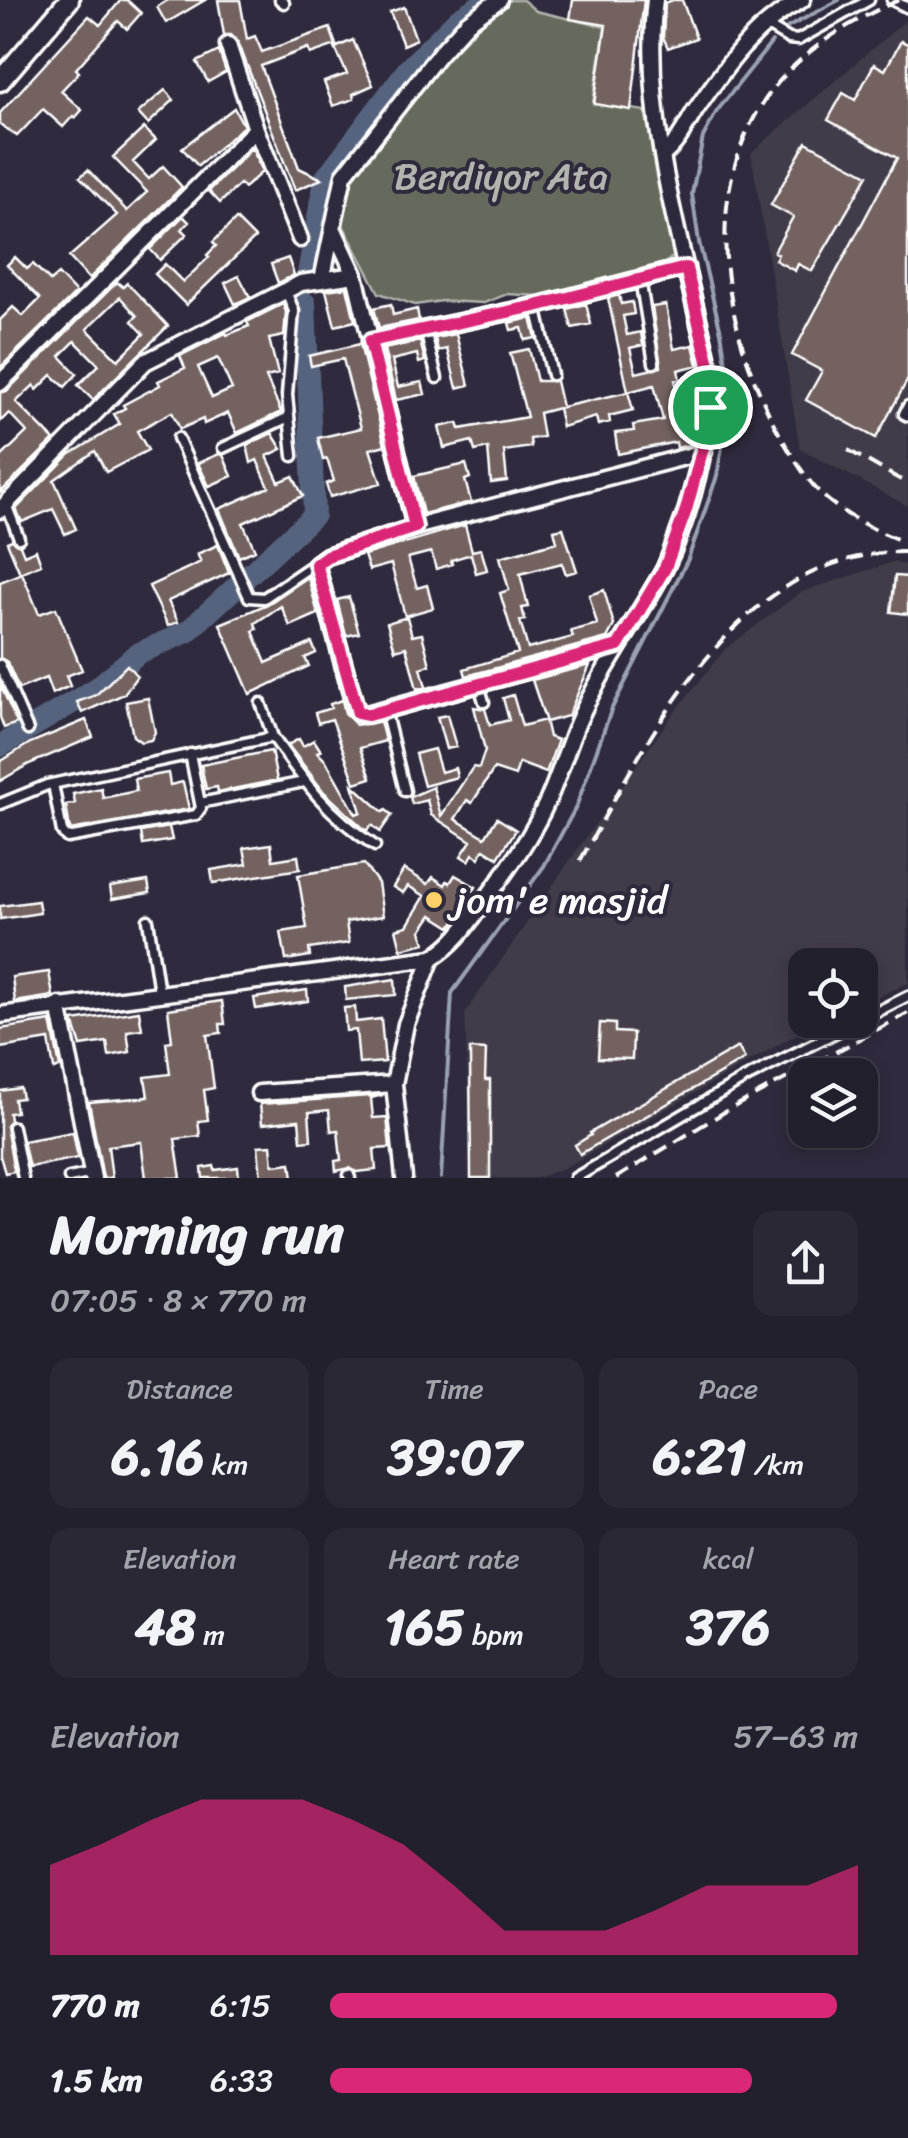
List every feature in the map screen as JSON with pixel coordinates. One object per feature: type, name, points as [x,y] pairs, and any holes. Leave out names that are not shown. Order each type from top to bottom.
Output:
[{"type":"street","points":[[0,81],[69,0]]},
{"type":"street","points":[[322,280],[344,175],[439,54],[476,15],[499,0]]},
{"type":"street","points":[[0,1014],[432,958],[452,946],[532,831],[578,721],[665,568],[704,452],[710,376],[663,155],[653,68],[651,28],[655,0]]},
{"type":"street","points":[[663,155],[674,146],[735,56],[764,24],[802,0]]},
{"type":"street","points":[[228,45],[300,239]]},
{"type":"street","points":[[0,383],[256,128]]},
{"type":"street","points":[[334,228],[354,275],[415,527]]},
{"type":"street","points":[[370,341],[536,306],[686,268]]},
{"type":"street","points":[[3,507],[145,362],[301,283],[354,275]]},
{"type":"street","points":[[618,646],[363,715],[356,708],[316,564],[327,556],[415,527],[704,452]]},
{"type":"street","points":[[404,1176],[394,1084],[406,1024],[432,958]]},
{"type":"street","points":[[59,1005],[93,1176]]},
{"type":"street","points":[[258,1093],[394,1084]]},
{"type":"lane","points":[[764,24],[798,40],[869,0]]},
{"type":"lane","points":[[892,0],[908,8]]},
{"type":"lane","points":[[640,280],[654,363]]},
{"type":"lane","points":[[286,291],[294,311],[289,348],[292,456]]},
{"type":"lane","points":[[536,306],[552,375]]},
{"type":"lane","points":[[425,330],[437,378]]},
{"type":"lane","points":[[908,406],[904,414],[908,416]]},
{"type":"lane","points":[[223,448],[289,417]]},
{"type":"lane","points":[[178,438],[249,597],[264,598],[316,564]]},
{"type":"lane","points":[[3,507],[18,538]]},
{"type":"lane","points":[[0,665],[28,730]]},
{"type":"lane","points":[[479,684],[484,702]]},
{"type":"lane","points":[[261,702],[273,737],[304,782],[342,824],[375,846]]},
{"type":"lane","points":[[385,710],[405,791]]},
{"type":"lane","points":[[0,804],[53,784],[273,737]]},
{"type":"lane","points":[[53,784],[62,832],[67,838],[196,815],[200,803],[190,754]]},
{"type":"lane","points":[[200,803],[304,782]]},
{"type":"lane","points":[[148,920],[159,992]]},
{"type":"lane","points":[[575,1178],[744,1079],[908,996]]},
{"type":"lane","points":[[13,1127],[23,1178]]},
{"type":"lane","points":[[69,1178],[93,1176]]},
{"type":"shaded area","points":[[906,20],[908,506],[800,449],[751,153]]},
{"type":"shaded area","points":[[893,562],[908,566],[908,983],[878,997],[878,948],[788,948],[790,1038],[566,1167],[537,1178],[471,1178],[465,1013],[670,718],[725,649],[801,592]]},
{"type":"green space","name":"Berdiyor Ata","points":[[506,0],[523,0],[536,11],[605,27],[593,103],[645,111],[674,256],[661,266],[540,296],[507,294],[484,303],[442,301],[415,305],[379,293],[343,225],[354,172],[440,64]]},
{"type":"building","points":[[121,0],[127,0],[141,13],[127,29],[118,21],[61,91],[82,110],[75,118],[63,127],[43,109],[17,136],[0,124],[0,113],[89,16],[100,25]]},
{"type":"building","points":[[168,0],[205,0],[166,23],[157,7]]},
{"type":"building","points":[[218,0],[240,0],[247,39],[255,36],[262,52],[330,28],[336,45],[310,54],[308,48],[261,66],[299,168],[322,179],[295,190],[238,42],[231,35],[224,35]]},
{"type":"building","points":[[573,0],[644,0],[631,110],[594,104],[606,25],[570,19]]},
{"type":"building","points":[[682,0],[696,38],[668,48],[663,37],[665,3]]},
{"type":"building","points":[[404,7],[416,39],[403,45],[390,12]]},
{"type":"building","points":[[353,40],[373,85],[353,94],[354,99],[333,106],[324,82],[347,74],[335,48]]},
{"type":"building","points":[[901,41],[908,44],[908,379],[876,438],[806,400],[822,371],[792,355],[897,158],[828,120],[843,93],[855,100],[874,64],[885,70]]},
{"type":"building","points":[[219,51],[226,72],[208,82],[197,62]]},
{"type":"building","points":[[165,90],[174,100],[148,124],[138,113]]},
{"type":"building","points":[[234,108],[244,126],[198,166],[182,148]]},
{"type":"building","points":[[144,128],[156,140],[133,162],[149,179],[163,166],[182,187],[89,279],[69,257],[117,215],[80,177],[88,170],[127,211],[147,192],[113,157]]},
{"type":"building","points":[[806,142],[868,175],[812,271],[798,264],[795,271],[775,260],[778,254],[774,252],[793,217],[771,205]]},
{"type":"building","points":[[252,148],[262,172],[244,188],[240,184],[220,203],[209,191]]},
{"type":"building","points":[[183,216],[189,222],[182,229],[187,234],[160,260],[150,249]]},
{"type":"building","points":[[236,219],[255,238],[186,305],[155,274],[165,264],[183,282],[209,257],[216,246],[213,242]]},
{"type":"building","points":[[15,257],[27,269],[33,264],[50,281],[58,274],[76,293],[0,368],[0,320],[13,307],[23,316],[40,299],[7,265]]},
{"type":"building","points":[[288,258],[294,275],[278,283],[271,264]]},
{"type":"building","points":[[239,276],[250,297],[235,304],[225,283]]},
{"type":"building","points":[[117,282],[123,287],[127,283],[168,326],[93,400],[78,385],[99,365],[75,341],[60,356],[77,374],[65,387],[52,375],[16,402],[54,440],[0,493],[0,458],[27,432],[9,413],[0,422],[0,393],[7,391]],"holes":[[[120,297],[137,316],[132,321],[144,334],[118,360],[87,329]]]},
{"type":"building","points":[[347,287],[355,321],[335,326],[326,290]]},
{"type":"building","points":[[619,295],[621,304],[632,302],[634,314],[623,316],[627,335],[641,332],[643,345],[630,348],[636,373],[661,367],[652,307],[666,305],[674,349],[693,345],[698,365],[678,370],[680,379],[675,380],[682,411],[697,409],[693,444],[677,448],[676,442],[618,454],[615,433],[634,431],[633,425],[663,420],[654,385],[628,392],[608,298]]},
{"type":"building","points":[[283,304],[284,336],[269,339],[278,374],[266,377],[281,412],[237,433],[228,413],[180,429],[172,412],[137,431],[148,450],[106,472],[95,451],[54,480],[76,529],[65,534],[53,509],[22,522],[16,509],[69,455],[120,424],[114,414],[125,408],[123,405],[185,368],[180,356],[249,326],[247,322]],"holes":[[[218,358],[232,389],[212,398],[198,367]]]},
{"type":"building","points":[[391,304],[393,315],[417,309],[419,320],[379,328],[374,308]]},
{"type":"building","points":[[586,304],[591,324],[572,328],[567,309]]},
{"type":"building","points":[[531,318],[536,338],[525,340],[522,328],[511,330],[509,323]]},
{"type":"building","points":[[456,334],[469,385],[457,388],[447,349],[438,351],[435,338]]},
{"type":"building","points":[[420,341],[425,361],[419,363],[417,354],[392,360],[398,387],[422,382],[425,394],[396,400],[384,349]]},
{"type":"building","points":[[360,344],[385,445],[370,449],[381,483],[330,497],[326,484],[334,481],[318,438],[361,428],[343,359],[311,366],[309,356]]},
{"type":"building","points":[[529,349],[537,381],[556,381],[562,407],[539,413],[543,437],[530,439],[531,447],[504,451],[507,481],[491,483],[488,448],[475,451],[472,441],[444,448],[439,427],[458,423],[460,429],[527,417],[510,353]]},
{"type":"building","points":[[628,392],[633,410],[609,416],[610,422],[598,425],[596,417],[562,427],[558,408]]},
{"type":"building","points":[[272,433],[282,449],[267,456],[279,482],[293,476],[303,496],[243,523],[255,550],[239,557],[219,509],[269,487],[257,460],[251,463],[247,445]]},
{"type":"building","points":[[219,454],[232,476],[209,486],[198,463]]},
{"type":"building","points":[[466,464],[470,478],[465,480],[471,502],[423,514],[414,476]]},
{"type":"building","points":[[465,525],[472,551],[481,549],[487,570],[476,573],[471,554],[436,569],[431,552],[408,558],[417,588],[427,585],[433,608],[405,616],[391,564],[369,570],[364,555]]},
{"type":"building","points":[[563,528],[577,571],[566,574],[562,563],[520,574],[528,607],[522,608],[525,620],[520,621],[528,649],[573,637],[571,631],[597,624],[589,595],[604,590],[614,625],[607,638],[466,676],[464,669],[518,653],[500,593],[509,590],[500,557],[557,542],[554,530]]},
{"type":"building","points":[[12,540],[20,545],[24,555],[36,550],[41,564],[20,573],[7,542]]},
{"type":"building","points":[[218,545],[229,573],[168,601],[178,622],[168,626],[149,586],[201,562],[197,554]]},
{"type":"building","points":[[22,573],[39,614],[56,608],[82,670],[66,676],[70,686],[52,694],[46,678],[19,689],[7,662],[0,658],[0,582]]},
{"type":"building","points":[[895,576],[908,577],[908,614],[891,612]]},
{"type":"building","points":[[308,577],[318,614],[290,626],[281,606],[255,623],[257,629],[253,631],[266,663],[312,643],[316,653],[305,658],[309,666],[250,694],[220,624],[268,604]]},
{"type":"building","points":[[349,597],[359,633],[346,636],[337,600]]},
{"type":"building","points":[[407,617],[412,636],[422,634],[430,665],[421,668],[426,687],[417,689],[406,647],[395,650],[387,623]]},
{"type":"building","points":[[127,665],[137,676],[124,694],[82,713],[77,702],[96,695]]},
{"type":"building","points":[[590,665],[568,716],[546,722],[532,680]]},
{"type":"building","points":[[0,684],[17,723],[4,728],[0,717]]},
{"type":"building","points":[[513,695],[522,726],[545,720],[549,737],[558,740],[546,773],[519,763],[515,776],[494,769],[472,803],[467,800],[455,819],[485,837],[497,818],[516,830],[498,858],[484,849],[479,858],[473,854],[469,861],[461,856],[471,841],[431,815],[427,800],[412,804],[410,797],[433,787],[441,816],[473,767],[479,768],[485,750],[474,707],[485,709],[490,725],[509,720],[503,698]]},
{"type":"building","points":[[148,698],[155,732],[151,740],[141,742],[133,736],[126,702]]},
{"type":"building","points":[[342,700],[345,713],[356,725],[380,721],[385,741],[360,748],[371,778],[355,783],[332,719],[318,723],[315,713]]},
{"type":"building","points":[[447,715],[456,747],[446,749],[437,717]]},
{"type":"building","points":[[86,720],[93,737],[0,781],[0,762],[30,743]]},
{"type":"building","points":[[299,739],[303,746],[314,740],[321,751],[317,752],[356,814],[361,812],[353,785],[383,812],[392,815],[380,832],[372,825],[366,831],[324,792],[288,745]]},
{"type":"building","points":[[434,749],[441,772],[455,768],[457,777],[424,786],[415,754]]},
{"type":"building","points":[[271,751],[277,780],[218,792],[217,787],[206,789],[201,765]]},
{"type":"building","points":[[168,773],[170,785],[183,782],[189,809],[70,830],[66,805],[75,803],[73,794],[101,788],[103,798],[136,791],[134,779]]},
{"type":"building","points":[[169,827],[172,840],[143,845],[141,832]]},
{"type":"building","points":[[271,844],[273,860],[298,856],[300,869],[213,883],[211,870],[247,864],[244,848]]},
{"type":"building","points":[[364,864],[378,883],[383,916],[346,922],[349,943],[309,949],[310,956],[286,960],[281,932],[307,928],[298,875]]},
{"type":"building","points":[[404,869],[428,884],[433,877],[445,885],[455,875],[476,887],[451,927],[432,915],[421,931],[425,943],[401,949],[396,929],[407,926],[425,896],[408,886],[403,893],[393,887]]},
{"type":"building","points":[[148,881],[150,893],[112,899],[110,887]]},
{"type":"building","points":[[38,901],[40,913],[0,919],[0,906]]},
{"type":"building","points":[[49,972],[53,996],[15,1002],[12,977]]},
{"type":"building","points":[[395,979],[396,995],[346,1000],[345,987]]},
{"type":"building","points":[[307,990],[308,1001],[256,1009],[254,998]]},
{"type":"building","points":[[222,1001],[225,1024],[220,1024],[221,1033],[207,1035],[214,1088],[204,1090],[208,1120],[198,1121],[200,1136],[175,1139],[181,1178],[146,1178],[141,1142],[108,1146],[112,1178],[103,1178],[89,1102],[148,1097],[145,1077],[170,1074],[166,1042],[172,1041],[168,1009]]},
{"type":"building","points":[[355,1007],[356,1022],[381,1019],[385,1062],[359,1064],[356,1030],[346,1031],[344,1008]]},
{"type":"building","points":[[139,1011],[142,1029],[127,1031],[130,1052],[109,1056],[107,1042],[81,1046],[73,1021]]},
{"type":"building","points":[[51,1021],[60,1067],[54,1069],[49,1040],[0,1048],[0,1029]]},
{"type":"building","points":[[600,1023],[615,1024],[615,1032],[633,1033],[632,1059],[598,1058]]},
{"type":"building","points":[[738,1047],[745,1059],[580,1154],[575,1145],[590,1133]]},
{"type":"building","points":[[470,1049],[486,1050],[485,1080],[490,1080],[490,1178],[471,1178]]},
{"type":"building","points":[[20,1088],[22,1098],[14,1099],[16,1112],[9,1113],[6,1126],[14,1171],[5,1173],[0,1156],[0,1091]]},
{"type":"building","points":[[383,1095],[371,1098],[373,1118],[387,1117],[390,1148],[374,1149],[376,1170],[336,1171],[335,1161],[341,1160],[338,1130],[331,1131],[329,1110],[309,1112],[311,1140],[301,1141],[299,1120],[262,1124],[260,1104]]},
{"type":"building","points":[[73,1132],[78,1158],[29,1167],[23,1141]]},
{"type":"building","points":[[271,1145],[273,1165],[291,1163],[293,1178],[261,1178],[258,1146]]},
{"type":"building","points":[[214,1166],[215,1170],[238,1167],[239,1178],[203,1178],[202,1168]]},
{"type":"waterway","points":[[308,274],[325,179],[408,69],[458,19],[488,0]]},
{"type":"waterway","points":[[781,31],[839,0]]},
{"type":"waterway","points":[[441,1178],[452,993],[544,866],[576,807],[612,708],[688,559],[717,476],[731,395],[692,194],[703,137],[717,111],[772,42]]},
{"type":"waterway","points":[[0,746],[97,688],[137,654],[187,632],[314,515],[305,303]]},
{"type":"railway","points":[[899,0],[835,33],[798,62],[767,97],[738,155],[725,233],[727,274],[745,353],[785,444],[808,479],[831,503],[862,523],[908,543]]},
{"type":"railway","points":[[848,450],[908,484]]},
{"type":"railway","points":[[580,861],[670,707],[706,659],[748,616],[795,582],[848,560],[908,552]]},
{"type":"railway","points":[[616,1178],[726,1111],[908,1013]]},
{"type":"place","name":"jom'e masjid","points":[[434,900]]},
{"type":"route","points":[[686,268],[709,365],[710,407],[704,452],[665,568],[618,646],[368,715],[358,713],[316,564],[327,556],[415,527],[370,341],[536,306],[686,268]]}]
